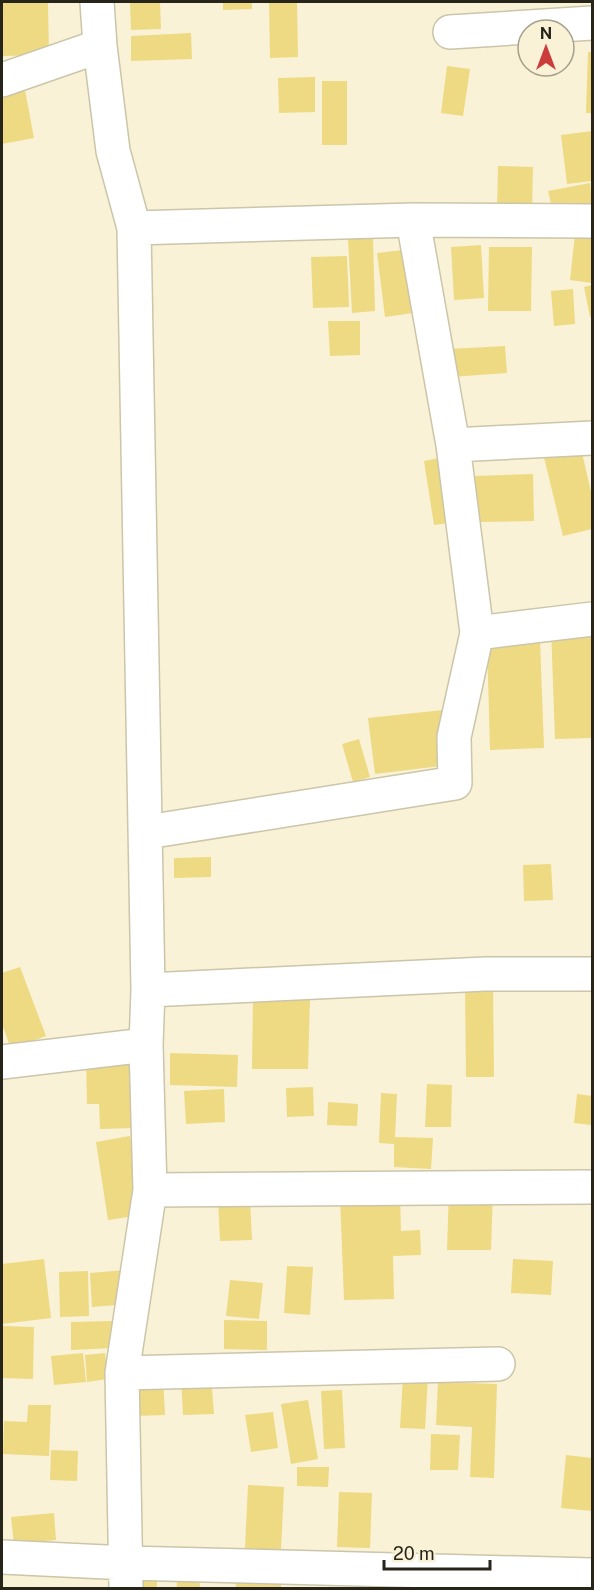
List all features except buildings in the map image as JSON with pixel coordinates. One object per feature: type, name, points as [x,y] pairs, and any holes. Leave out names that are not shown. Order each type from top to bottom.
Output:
[{"type":"street","points":[[97,2],[113,151],[134,228],[147,832],[146,1045],[150,1190],[122,1373],[127,1576]]},
{"type":"street","points":[[450,32],[592,23]]},
{"type":"street","points":[[2,80],[100,46]]},
{"type":"street","points":[[134,228],[413,220],[592,221]]},
{"type":"street","points":[[147,832],[455,783],[454,737],[477,633],[453,445],[413,220]]},
{"type":"street","points":[[453,445],[592,438]]},
{"type":"street","points":[[477,633],[592,619]]},
{"type":"street","points":[[148,990],[485,974],[592,974]]},
{"type":"street","points":[[2,1062],[146,1045]]},
{"type":"street","points":[[150,1190],[592,1187]]},
{"type":"street","points":[[122,1373],[498,1364]]},
{"type":"street","points":[[2,1557],[127,1576],[592,1575]]}]
